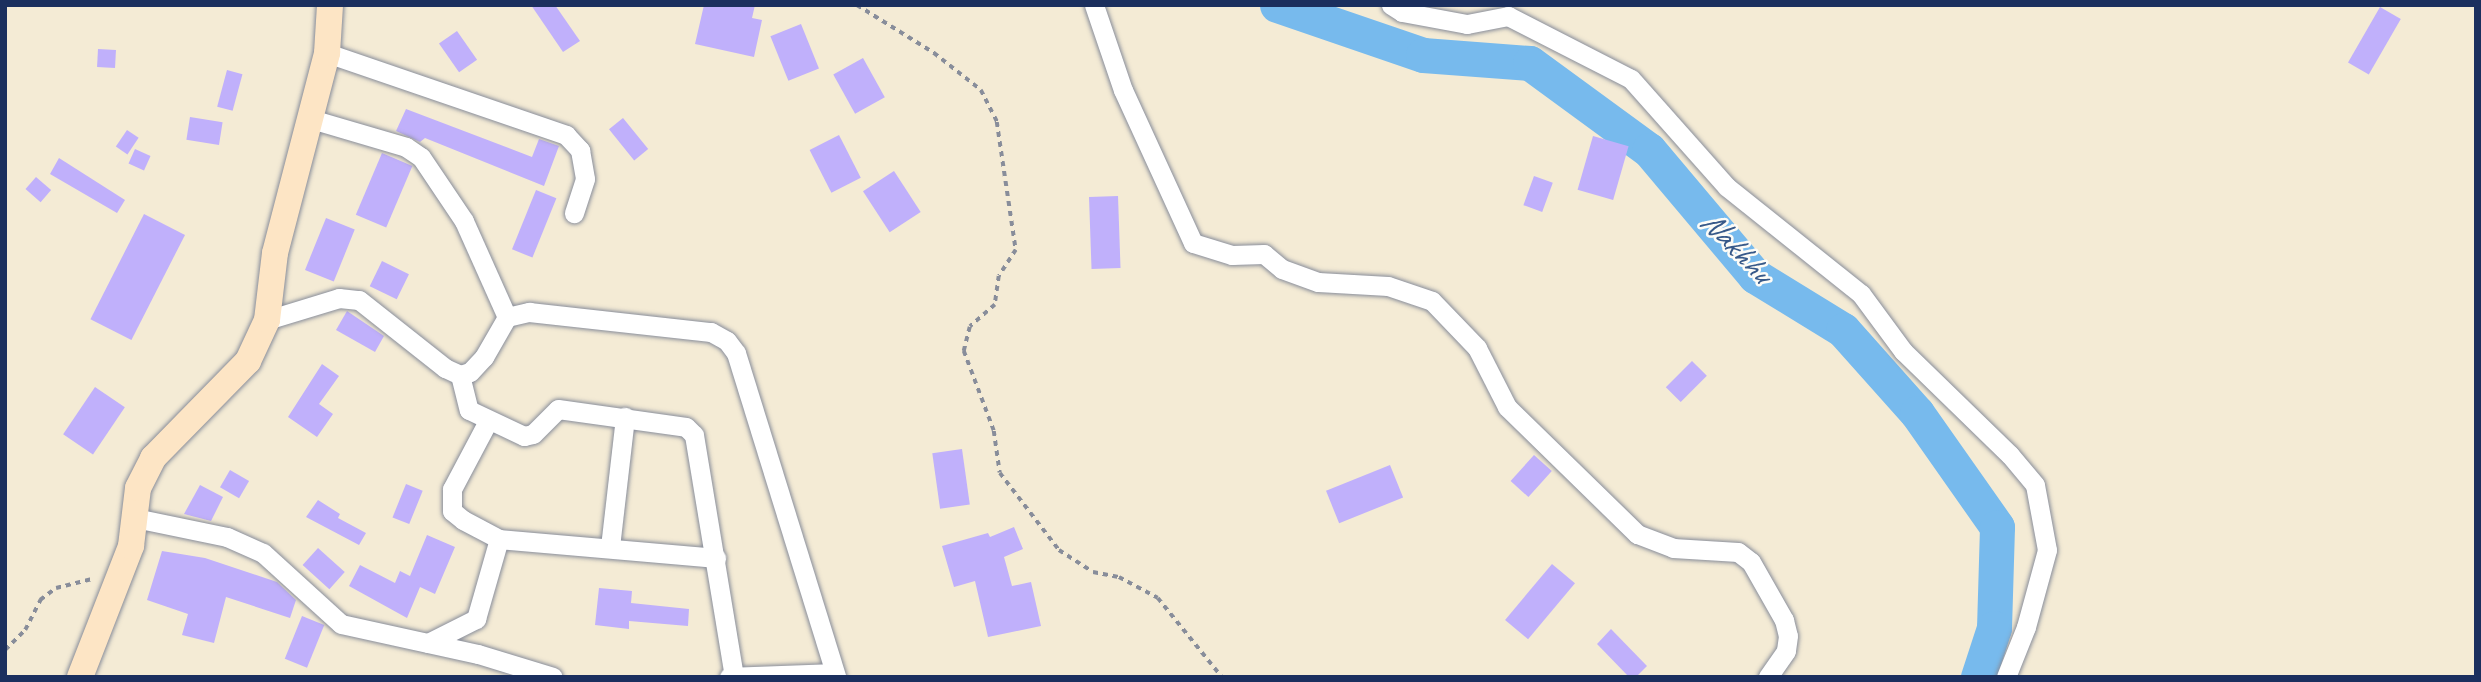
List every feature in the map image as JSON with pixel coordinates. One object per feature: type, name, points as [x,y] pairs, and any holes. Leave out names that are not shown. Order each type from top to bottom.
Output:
[{"type":"main road","points":[[79,677],[118,573],[131,546],[138,488],[153,457],[248,361],[267,320],[275,253],[327,52],[330,5]]},
{"type":"street","points":[[1094,5],[1123,90],[1193,243],[1208,251],[1264,254],[1282,269],[1318,282],[1388,286],[1432,301],[1477,348],[1507,407],[1637,534],[1673,548],[1738,552],[1751,562],[1784,620],[1788,636],[1786,651],[1768,677]]},
{"type":"street","points":[[1391,5],[1402,12],[1467,24],[1508,16],[1632,79],[1727,187],[1861,294],[1903,351],[2010,455],[2035,485],[2047,550],[2026,627],[2006,677]]},
{"type":"street","points":[[327,52],[566,135],[580,150],[585,179],[574,213]]},
{"type":"street","points":[[311,119],[406,148],[421,157],[464,221],[507,317]]},
{"type":"street","points":[[267,320],[339,298],[359,300],[444,368],[460,375],[470,372],[484,357],[507,317],[529,312],[711,331],[727,341],[736,354],[835,675],[729,677]]},
{"type":"street","points":[[460,375],[463,401],[487,423],[524,436],[533,434],[558,409],[686,427],[694,435],[734,677]]},
{"type":"street","points":[[610,547],[625,417]]},
{"type":"street","points":[[487,423],[452,489],[452,511],[463,520],[499,539],[716,558]]},
{"type":"street","points":[[135,518],[227,537],[263,553],[341,624],[428,643],[553,677]]},
{"type":"street","points":[[428,643],[475,619],[499,539]]},
{"type":"path","points":[[857,5],[934,53],[981,90],[997,122],[1016,250],[999,276],[995,305],[970,327],[964,351],[993,431],[1000,473],[1059,550],[1093,572],[1119,578],[1158,598],[1222,677]]},
{"type":"path","points":[[5,650],[25,630],[40,600],[56,588],[118,573]]},
{"type":"building","points":[[531,5],[555,5],[580,41],[563,52]]},
{"type":"building","points":[[704,5],[755,5],[752,18],[762,20],[754,57],[695,44]]},
{"type":"building","points":[[2380,7],[2401,19],[2369,74],[2348,62]]},
{"type":"building","points":[[801,24],[819,69],[788,81],[770,36]]},
{"type":"building","points":[[457,31],[477,60],[459,72],[439,44]]},
{"type":"building","points":[[98,49],[116,50],[115,68],[97,67]]},
{"type":"building","points":[[863,58],[885,97],[855,114],[833,74]]},
{"type":"building","points":[[227,70],[242,74],[233,111],[217,107]]},
{"type":"building","points":[[406,109],[532,157],[539,139],[559,146],[544,186],[425,138],[420,142],[396,131]]},
{"type":"building","points":[[190,117],[223,122],[219,145],[186,140]]},
{"type":"building","points":[[623,118],[648,149],[634,160],[609,129]]},
{"type":"building","points":[[127,130],[139,138],[127,154],[116,147]]},
{"type":"building","points":[[839,135],[861,178],[831,193],[810,150]]},
{"type":"building","points":[[1593,136],[1629,146],[1613,200],[1578,190]]},
{"type":"building","points":[[135,149],[151,156],[144,171],[128,164]]},
{"type":"building","points":[[382,153],[412,166],[386,228],[356,215]]},
{"type":"building","points":[[59,158],[125,200],[117,213],[50,174]]},
{"type":"building","points":[[894,171],[921,212],[890,232],[863,191]]},
{"type":"building","points":[[1534,176],[1553,183],[1542,212],[1523,205]]},
{"type":"building","points":[[36,177],[51,190],[41,202],[26,189]]},
{"type":"building","points":[[536,190],[556,198],[532,258],[512,249]]},
{"type":"building","points":[[1118,196],[1121,268],[1092,269],[1089,197]]},
{"type":"building","points":[[144,214],[185,235],[131,340],[90,319]]},
{"type":"building","points":[[326,218],[355,230],[334,282],[305,270]]},
{"type":"building","points":[[382,261],[409,274],[397,299],[370,286]]},
{"type":"building","points":[[347,311],[384,336],[375,352],[336,330]]},
{"type":"building","points":[[1692,361],[1707,376],[1681,402],[1666,387]]},
{"type":"building","points":[[322,364],[339,376],[319,404],[333,414],[317,437],[288,417]]},
{"type":"building","points":[[95,387],[125,407],[93,454],[63,434]]},
{"type":"building","points":[[962,449],[970,504],[940,509],[932,453]]},
{"type":"building","points":[[1534,455],[1552,471],[1528,497],[1511,481]]},
{"type":"building","points":[[1390,465],[1403,497],[1339,523],[1326,491]]},
{"type":"building","points":[[230,470],[249,481],[239,498],[220,487]]},
{"type":"building","points":[[406,484],[423,491],[409,524],[393,517]]},
{"type":"building","points":[[200,485],[223,497],[211,521],[184,514]]},
{"type":"building","points":[[318,500],[340,514],[338,518],[366,533],[359,545],[306,517]]},
{"type":"building","points":[[1014,527],[1023,549],[1004,557],[1012,586],[1031,582],[1041,626],[988,637],[975,581],[954,587],[942,546],[988,533],[990,537]]},
{"type":"building","points":[[427,535],[455,547],[435,594],[420,587],[407,618],[349,586],[360,565],[395,583],[400,571],[410,576]]},
{"type":"building","points":[[318,548],[345,572],[329,589],[303,565]]},
{"type":"building","points":[[162,551],[205,558],[277,582],[296,600],[290,618],[226,597],[214,643],[182,635],[188,614],[147,600]]},
{"type":"building","points":[[1552,564],[1575,583],[1528,639],[1505,620]]},
{"type":"building","points":[[599,588],[632,591],[631,603],[689,609],[688,626],[629,621],[629,629],[595,625]]},
{"type":"building","points":[[302,616],[324,625],[307,668],[285,659]]},
{"type":"building","points":[[1611,629],[1647,666],[1636,677],[1629,677],[1597,644]]},
{"type":"waterway","name":"Nakhhu","points":[[1277,5],[1423,55],[1530,63],[1649,150],[1755,276],[1843,330],[1917,413],[1997,527],[1994,628],[1978,677]]}]
